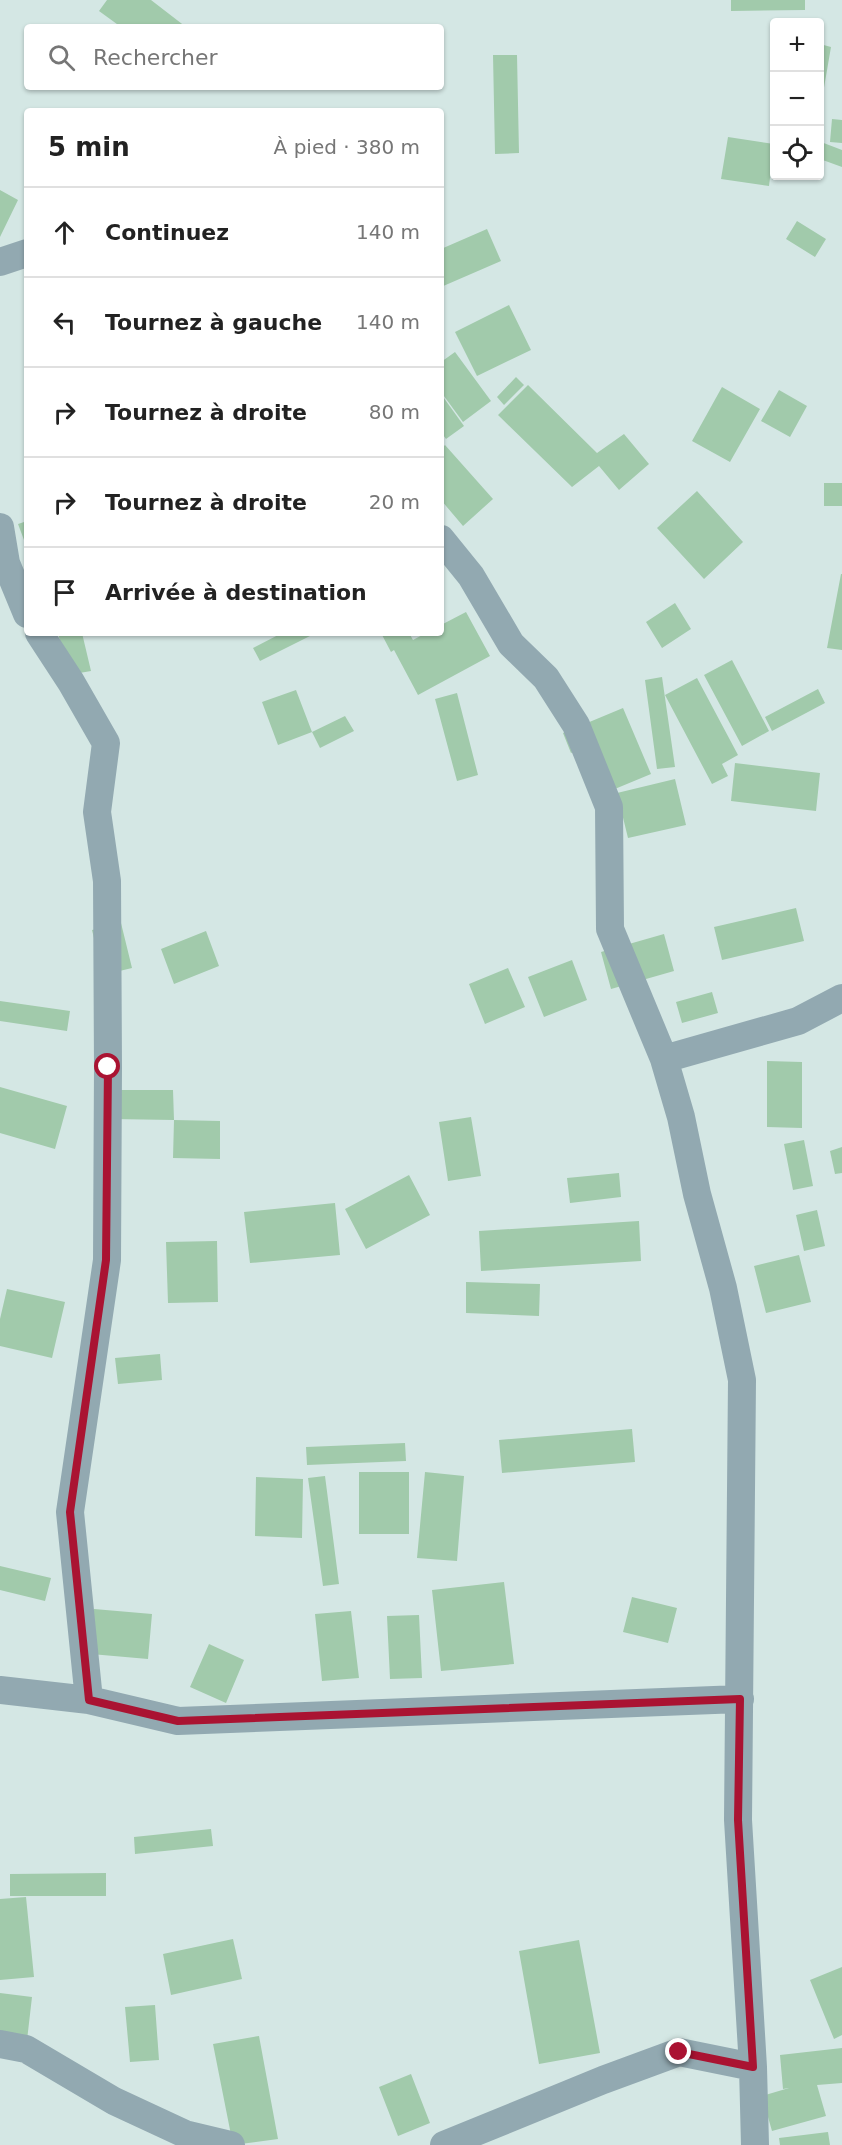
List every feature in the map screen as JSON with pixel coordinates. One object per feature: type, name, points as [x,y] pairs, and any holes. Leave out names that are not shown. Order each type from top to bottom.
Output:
[{"type":"street","points":[[0,262],[24,254]]},
{"type":"street","points":[[0,527],[6,563],[24,607]]},
{"type":"street","points":[[444,543],[471,576],[511,644],[546,678],[576,726],[609,807],[610,928],[663,1059],[681,1117],[697,1194],[723,1288],[742,1380],[738,1820],[753,2067],[755,2145]]},
{"type":"street","points":[[41,636],[106,743],[97,812],[107,881],[106,1260],[70,1512],[89,1700]]},
{"type":"street","points":[[663,1059],[798,1021],[842,998]]},
{"type":"street","points":[[0,1690],[89,1700],[178,1721],[740,1699]]},
{"type":"street","points":[[0,2044],[26,2049],[114,2101],[185,2134],[231,2145]]},
{"type":"street","points":[[444,2145],[603,2080],[679,2052],[753,2067]]},
{"type":"building","points":[[107,0],[151,0],[182,24],[117,24],[99,11]]},
{"type":"building","points":[[731,0],[805,0],[805,10],[731,11]]},
{"type":"building","points":[[824,45],[831,47],[824,88]]},
{"type":"building","points":[[493,55],[517,55],[519,153],[495,154]]},
{"type":"building","points":[[832,119],[842,120],[842,143],[830,142]]},
{"type":"building","points":[[728,137],[770,143],[769,186],[721,179]]},
{"type":"building","points":[[824,143],[842,150],[842,167],[824,160]]},
{"type":"building","points":[[0,190],[18,200],[0,237]]},
{"type":"building","points":[[797,221],[826,239],[815,257],[786,239]]},
{"type":"building","points":[[487,229],[501,261],[444,286],[444,248]]},
{"type":"building","points":[[509,305],[531,350],[477,376],[455,332]]},
{"type":"building","points":[[455,352],[491,401],[463,422],[444,396],[444,360]]},
{"type":"building","points":[[516,377],[524,385],[504,405],[497,397]]},
{"type":"building","points":[[528,385],[597,453],[624,434],[649,464],[619,490],[599,466],[572,487],[498,415]]},
{"type":"building","points":[[722,387],[760,409],[730,462],[692,441]]},
{"type":"building","points":[[779,390],[807,406],[790,437],[761,421]]},
{"type":"building","points":[[444,398],[464,426],[446,439],[444,436]]},
{"type":"building","points":[[444,446],[493,499],[463,526],[444,504]]},
{"type":"building","points":[[824,483],[842,483],[842,506],[824,506]]},
{"type":"building","points":[[697,491],[743,542],[704,579],[657,528]]},
{"type":"building","points":[[24,522],[24,540],[18,524]]},
{"type":"building","points":[[842,574],[842,650],[827,648]]},
{"type":"building","points":[[675,603],[691,629],[662,648],[646,622]]},
{"type":"building","points":[[466,612],[490,656],[418,695],[394,650],[391,652],[383,636],[411,636],[413,640],[420,636],[444,636],[444,623]]},
{"type":"building","points":[[59,636],[83,636],[91,671],[68,675]]},
{"type":"building","points":[[276,636],[310,636],[260,661],[253,648]]},
{"type":"building","points":[[732,660],[769,731],[742,746],[704,675]]},
{"type":"building","points":[[662,677],[675,767],[657,769],[645,680]]},
{"type":"building","points":[[697,678],[738,755],[722,764],[728,776],[712,784],[665,695]]},
{"type":"building","points":[[818,689],[825,703],[772,731],[765,717]]},
{"type":"building","points":[[296,690],[312,732],[278,745],[262,702]]},
{"type":"building","points":[[457,693],[478,775],[457,781],[435,699]]},
{"type":"building","points":[[623,708],[651,774],[610,791],[590,745],[571,753],[563,733]]},
{"type":"building","points":[[345,716],[354,731],[320,748],[312,732]]},
{"type":"building","points":[[735,763],[820,773],[816,811],[731,801]]},
{"type":"building","points":[[675,779],[686,825],[628,838],[617,793]]},
{"type":"building","points":[[796,908],[804,941],[722,960],[714,927]]},
{"type":"building","points":[[121,923],[132,968],[103,975],[92,930]]},
{"type":"building","points":[[206,931],[219,966],[174,984],[161,949]]},
{"type":"building","points":[[664,934],[674,971],[611,989],[601,952]]},
{"type":"building","points":[[572,960],[587,1000],[544,1017],[528,977]]},
{"type":"building","points":[[508,968],[525,1007],[485,1024],[469,984]]},
{"type":"building","points":[[712,992],[718,1013],[682,1023],[676,1002]]},
{"type":"building","points":[[0,1001],[70,1011],[67,1031],[0,1021]]},
{"type":"building","points":[[767,1061],[802,1062],[802,1128],[767,1127]]},
{"type":"building","points":[[0,1087],[67,1106],[55,1149],[0,1133]]},
{"type":"building","points":[[112,1090],[173,1090],[174,1120],[112,1119]]},
{"type":"building","points":[[471,1117],[481,1176],[448,1181],[439,1122]]},
{"type":"building","points":[[174,1120],[220,1121],[220,1159],[173,1158]]},
{"type":"building","points":[[804,1140],[813,1186],[793,1190],[784,1144]]},
{"type":"building","points":[[842,1147],[842,1173],[835,1174],[830,1151]]},
{"type":"building","points":[[619,1173],[621,1197],[570,1203],[567,1178]]},
{"type":"building","points":[[409,1175],[430,1215],[366,1249],[345,1209]]},
{"type":"building","points":[[335,1203],[340,1255],[250,1263],[244,1212]]},
{"type":"building","points":[[817,1210],[825,1246],[804,1251],[796,1215]]},
{"type":"building","points":[[639,1221],[641,1261],[481,1271],[479,1231]]},
{"type":"building","points":[[217,1241],[218,1302],[168,1303],[166,1242]]},
{"type":"building","points":[[799,1255],[811,1302],[766,1313],[754,1266]]},
{"type":"building","points":[[466,1282],[540,1284],[539,1316],[466,1313]]},
{"type":"building","points":[[7,1289],[65,1302],[52,1358],[0,1346],[0,1319]]},
{"type":"building","points":[[160,1354],[162,1380],[118,1384],[115,1358]]},
{"type":"building","points":[[632,1429],[635,1462],[502,1473],[499,1440]]},
{"type":"building","points":[[405,1443],[406,1461],[307,1465],[306,1447]]},
{"type":"building","points":[[359,1472],[409,1472],[409,1534],[359,1534]]},
{"type":"building","points":[[425,1472],[464,1476],[457,1561],[417,1558]]},
{"type":"building","points":[[325,1476],[339,1584],[323,1586],[308,1478]]},
{"type":"building","points":[[256,1477],[303,1479],[302,1538],[255,1536]]},
{"type":"building","points":[[0,1566],[51,1578],[45,1601],[0,1590]]},
{"type":"building","points":[[504,1582],[514,1664],[441,1671],[432,1590]]},
{"type":"building","points":[[632,1597],[677,1608],[668,1643],[623,1632]]},
{"type":"building","points":[[94,1609],[152,1614],[148,1659],[91,1654]]},
{"type":"building","points":[[351,1611],[359,1678],[322,1681],[315,1614]]},
{"type":"building","points":[[419,1615],[422,1678],[390,1679],[387,1616]]},
{"type":"building","points":[[209,1644],[244,1660],[226,1703],[190,1687]]},
{"type":"building","points":[[211,1829],[213,1846],[135,1854],[134,1837]]},
{"type":"building","points":[[106,1873],[106,1896],[10,1896],[10,1874]]},
{"type":"building","points":[[26,1897],[34,1977],[0,1980],[0,1899]]},
{"type":"building","points":[[233,1939],[242,1979],[171,1995],[163,1954]]},
{"type":"building","points":[[579,1940],[600,2053],[539,2064],[519,1951]]},
{"type":"building","points":[[842,1967],[842,2035],[834,2039],[810,1980]]},
{"type":"building","points":[[0,1993],[32,1997],[26,2049],[0,2046]]},
{"type":"building","points":[[155,2005],[159,2060],[130,2062],[125,2007]]},
{"type":"building","points":[[259,2036],[278,2139],[233,2145],[213,2044]]},
{"type":"building","points":[[842,2048],[842,2083],[817,2085],[826,2116],[772,2131],[762,2096],[789,2088],[783,2089],[780,2055]]},
{"type":"building","points":[[411,2074],[430,2123],[398,2136],[379,2087]]},
{"type":"building","points":[[828,2132],[830,2145],[780,2145],[779,2138]]},
{"type":"route","points":[[108,1067],[106,1260],[70,1512],[89,1700],[178,1721],[740,1699],[738,1820],[753,2067],[679,2052]]}]
